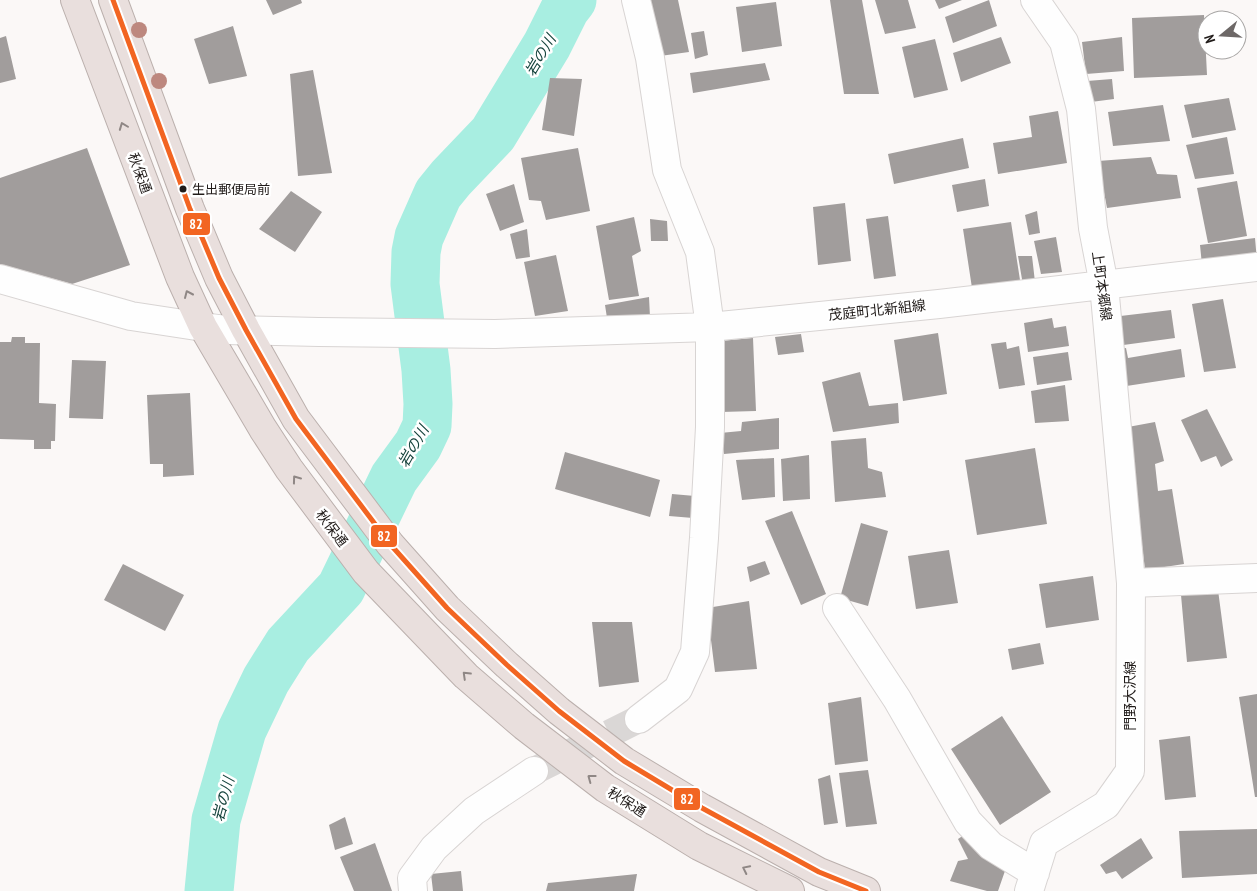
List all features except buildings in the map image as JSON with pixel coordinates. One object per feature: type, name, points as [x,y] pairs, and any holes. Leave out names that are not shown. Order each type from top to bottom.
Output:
[{"type":"highway","name":"秋保通","points":[[74,0],[180,276],[203,327],[263,429],[289,469],[366,572],[466,676],[524,726],[605,788],[699,846],[790,891]]},
{"type":"highway","points":[[114,0],[190,209],[220,278],[246,330],[296,419],[390,544],[447,608],[507,665],[559,711],[624,761],[702,808],[820,872],[866,891]]},
{"type":"street","points":[[636,0],[650,58],[668,170],[700,252],[710,327],[710,428],[695,652],[678,689],[639,719]]},
{"type":"street","name":"上町本郷線","points":[[1035,0],[1064,42],[1080,109],[1093,228],[1104,285],[1131,583]]},
{"type":"street","name":"茂庭町北新組線","points":[[0,279],[130,316],[203,327],[318,332],[494,334],[710,327],[938,304],[1257,267]]},
{"type":"street","points":[[1131,583],[1257,578]]},
{"type":"street","name":"門野大沢線","points":[[1032,882],[1044,843],[1106,805],[1130,771],[1131,583]]},
{"type":"street","points":[[837,608],[897,699],[968,822],[991,846],[1032,882]]},
{"type":"street","points":[[413,891],[412,878],[434,848],[474,811],[534,772]]},
{"type":"waterway","name":"岩の川","points":[[209,891],[216,820],[242,730],[266,680],[288,645],[341,588],[394,478],[418,445],[427,426],[426,370],[415,284],[416,252],[419,237],[438,194],[493,134],[572,0]]},
{"type":"tunnel","points":[[534,771],[639,719]]},
{"type":"transit line","name":"82","points":[[113,0],[190,209],[219,278],[296,419],[390,544],[447,608],[507,665],[559,711],[624,761],[702,808],[819,872],[866,891]]},
{"type":"place","name":"生出郵便局前","points":[[183,189]]}]
